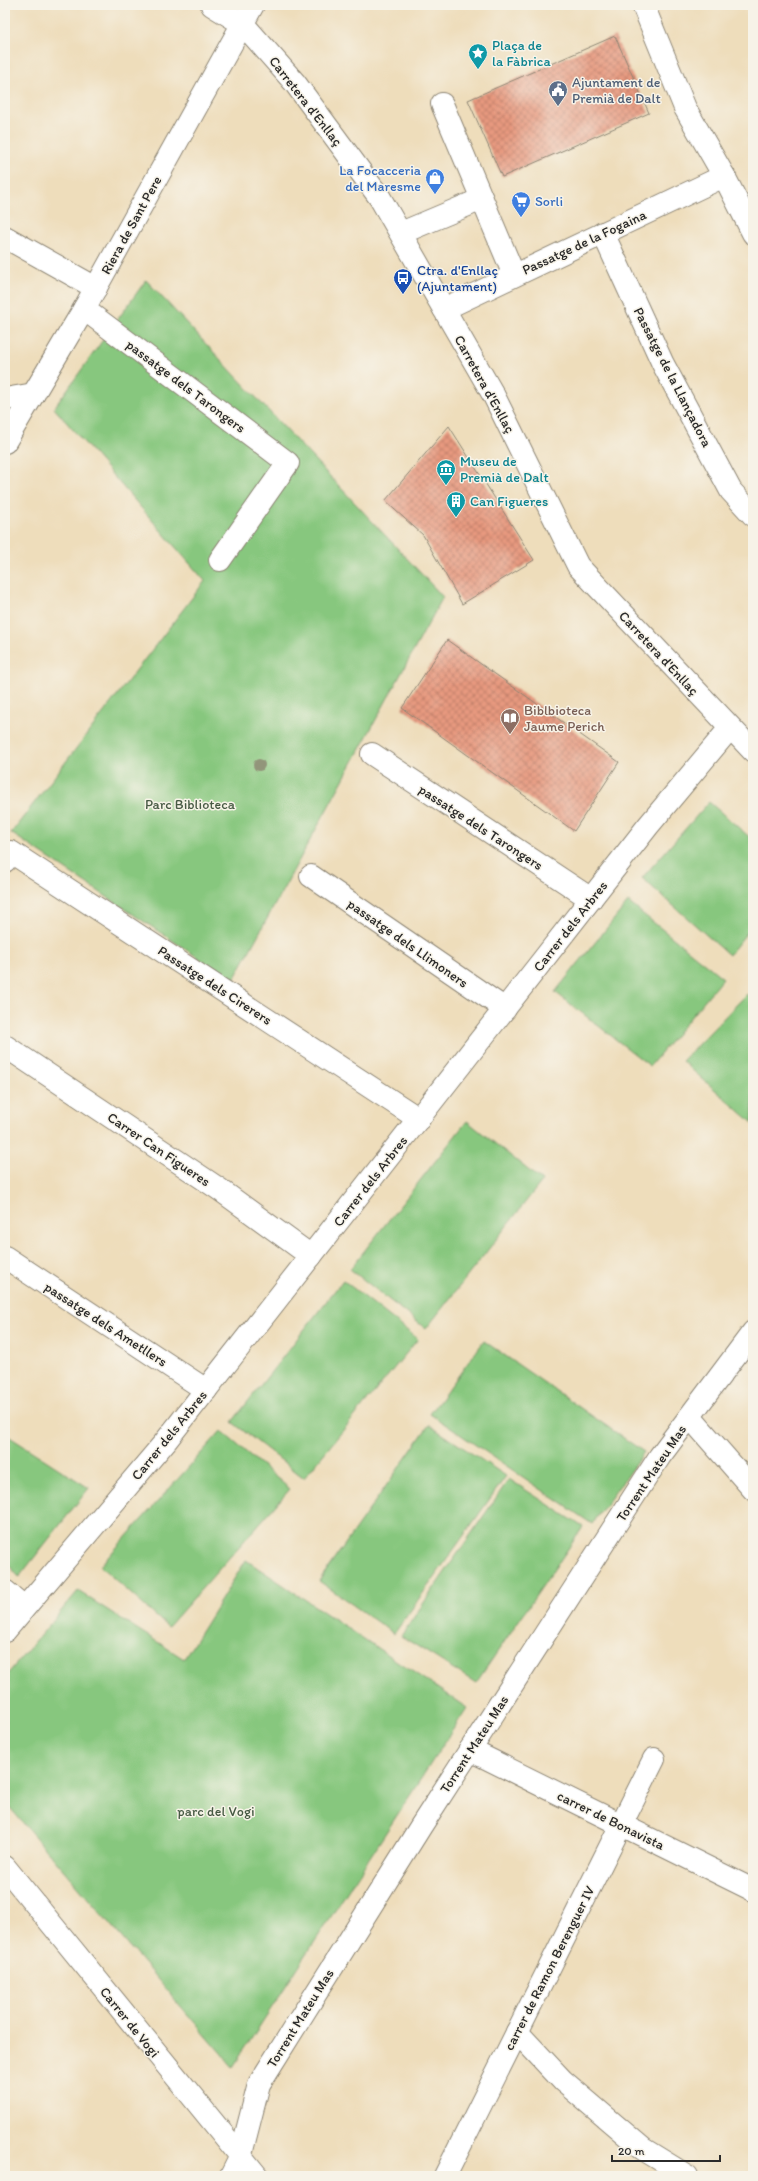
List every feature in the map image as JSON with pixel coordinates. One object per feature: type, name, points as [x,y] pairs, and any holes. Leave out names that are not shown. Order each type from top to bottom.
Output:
[{"type":"street","name":"Carretera d'Enllaç","points":[[212,5],[243,24],[295,83],[380,198],[494,396],[578,566],[730,728],[753,750]]},
{"type":"street","name":"Riera de Sant Pere","points":[[5,442],[96,288],[253,5]]},
{"type":"street","points":[[643,5],[685,108],[724,176],[753,233]]},
{"type":"street","points":[[442,104],[514,275]]},
{"type":"street","name":"Passatge de la Fogaina","points":[[444,309],[724,176]]},
{"type":"street","points":[[400,233],[482,199]]},
{"type":"street","name":"Passatge de la Llançadora","points":[[603,233],[667,371],[731,491],[753,515]]},
{"type":"street","points":[[5,237],[96,288]]},
{"type":"street","name":"passatge dels Tarongers","points":[[84,309],[288,463],[220,560]]},
{"type":"street","points":[[5,399],[34,394]]},
{"type":"street","name":"Carrer dels Arbres","points":[[5,1631],[165,1442],[653,820],[730,728]]},
{"type":"street","name":"passatge dels Tarongers","points":[[372,754],[591,899]]},
{"type":"street","name":"Passatge dels Cirerers","points":[[8,856],[419,1119]]},
{"type":"street","name":"passatge dels Llimoners","points":[[311,876],[505,1010]]},
{"type":"street","name":"Carrer Can Figueres","points":[[5,1046],[219,1189],[311,1256]]},
{"type":"street","name":"passatge dels Ametllers","points":[[5,1258],[206,1390]]},
{"type":"street","name":"Torrent Mateu Mas","points":[[236,2167],[259,2084],[470,1750],[660,1456],[753,1332]]},
{"type":"street","points":[[690,1417],[753,1489]]},
{"type":"street","points":[[5,1591],[24,1607]]},
{"type":"street","name":"carrer de Bonavista","points":[[470,1750],[753,1890]]},
{"type":"street","name":"carrer de Ramon Berenguer IV","points":[[445,2176],[654,1759]]},
{"type":"street","name":"Carrer de Vogi","points":[[5,1867],[236,2167],[257,2176]]},
{"type":"street","points":[[517,2032],[563,2081],[643,2150],[687,2176]]},
{"type":"green space","name":"Parc Biblioteca","points":[[146,280],[443,597],[233,981],[11,833],[205,581],[54,408]]},
{"type":"green space","points":[[709,802],[753,840],[753,925],[729,955],[642,878]]},
{"type":"green space","points":[[628,902],[723,978],[650,1066],[555,992]]},
{"type":"green space","points":[[747,994],[753,999],[753,1123],[682,1061]]},
{"type":"green space","points":[[467,1121],[542,1181],[426,1329],[350,1269]]},
{"type":"green space","points":[[343,1280],[418,1339],[304,1478],[232,1422]]},
{"type":"green space","points":[[484,1341],[644,1452],[592,1524],[430,1414]]},
{"type":"green space","points":[[429,1425],[506,1476],[394,1634],[319,1581]]},
{"type":"green space","points":[[221,1431],[290,1489],[168,1627],[100,1566]]},
{"type":"green space","points":[[5,1434],[89,1488],[19,1577],[5,1561]]},
{"type":"green space","points":[[509,1479],[583,1527],[476,1683],[401,1636]]},
{"type":"green space","name":"parc del Vogi","points":[[246,1560],[467,1708],[233,2067],[5,1802],[5,1677],[78,1591],[184,1659]]},
{"type":"building","name":"Ajuntament de Premià de Dalt","points":[[615,36],[649,113],[502,177],[468,100]]},
{"type":"building","name":"Can Figueres","points":[[449,426],[534,560],[462,604],[423,535],[385,501]]},
{"type":"building","name":"Biblbioteca Jaume Perich","points":[[447,640],[619,762],[574,831],[402,708]]},
{"type":"place","name":"Plaça de la Fàbrica","points":[[478,70]]},
{"type":"place","name":"Ajuntament de Premià de Dalt","points":[[558,107]]},
{"type":"place","name":"La Focacceria del Maresme","points":[[435,195]]},
{"type":"place","name":"Sorli","points":[[521,218]]},
{"type":"place","name":"Ctra. d'Enllaç (Ajuntament)","points":[[403,295]]},
{"type":"place","name":"Museu de Premià de Dalt","points":[[446,486]]},
{"type":"place","name":"Can Figueres","points":[[456,518]]},
{"type":"place","name":"Biblbioteca Jaume Perich","points":[[510,735]]}]
